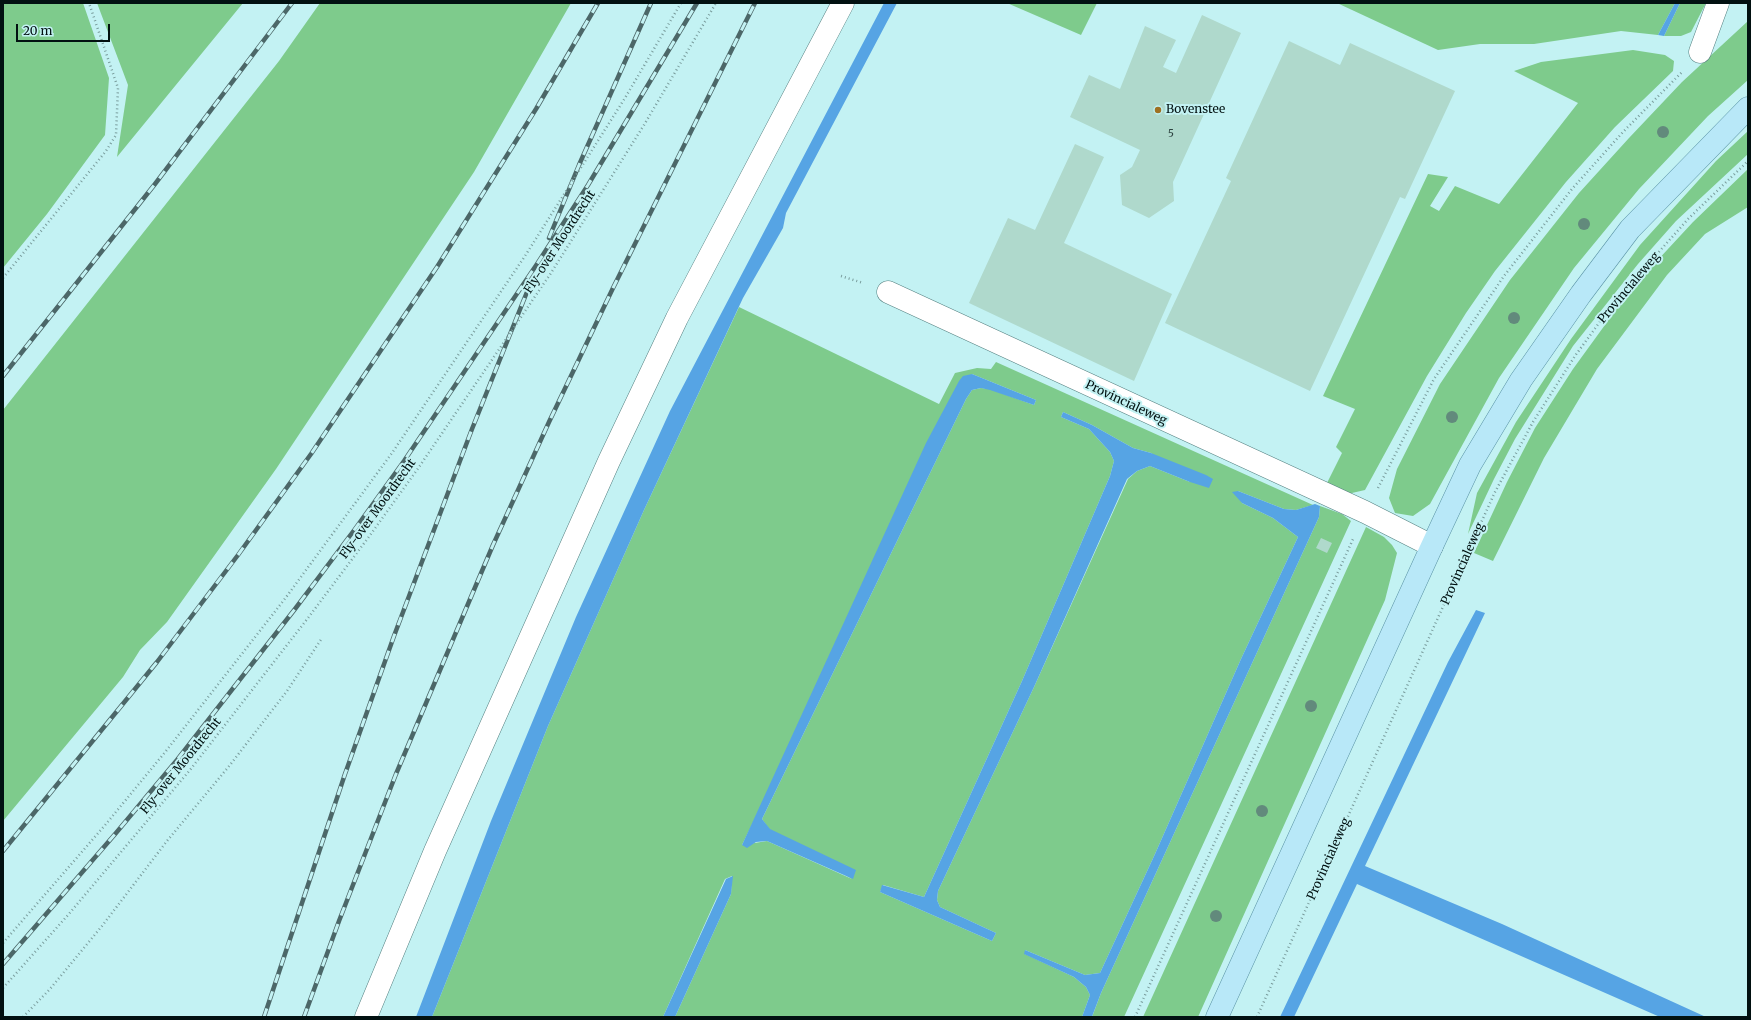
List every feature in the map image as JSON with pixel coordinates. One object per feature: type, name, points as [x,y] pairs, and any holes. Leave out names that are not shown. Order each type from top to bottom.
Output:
[{"type":"main road","points":[[1217,1017],[1432,546],[1474,458],[1521,380],[1581,294],[1630,229],[1748,108]]},
{"type":"street","points":[[366,1017],[435,851],[609,461],[677,318],[843,3]]},
{"type":"street","points":[[1700,52],[1718,3]]},
{"type":"street","name":"Provincialeweg","points":[[888,292],[1365,512],[1432,546]]},
{"type":"path","points":[[3,278],[106,151],[116,136],[118,88],[89,3]]},
{"type":"path","points":[[3,943],[106,824],[166,751],[284,600],[388,459],[525,256],[625,98],[681,3]]},
{"type":"path","name":"Fly-over Moordrecht","points":[[3,988],[73,909],[190,770],[368,538],[417,470],[546,280],[636,138],[716,3]]},
{"type":"path","points":[[1135,1017],[1365,512],[1434,379],[1504,276],[1572,189],[1622,132],[1700,52]]},
{"type":"path","name":"Provincialeweg","points":[[1257,1017],[1495,492],[1533,422],[1575,356],[1612,305],[1688,219],[1748,161]]},
{"type":"path","points":[[24,1017],[50,989],[167,841],[230,765],[287,691],[322,638]]},
{"type":"green space","points":[[3,3],[83,3],[109,78],[105,135],[47,214],[3,268]]},
{"type":"green space","points":[[97,3],[243,3],[117,157],[128,85]]},
{"type":"green space","points":[[320,3],[571,3],[474,172],[276,469],[167,622],[140,650],[123,677],[3,821],[3,410],[279,61]]},
{"type":"green space","points":[[1007,3],[1097,3],[1081,35]]},
{"type":"green space","points":[[1337,3],[1675,3],[1658,35],[1621,31],[1534,44],[1480,44],[1438,50]]},
{"type":"green space","points":[[1680,3],[1706,3],[1691,32],[1681,36],[1664,36]]},
{"type":"green space","points":[[1748,21],[1748,80],[1708,116],[1639,189],[1574,268],[1499,378],[1430,504],[1413,516],[1395,513],[1389,498],[1397,469],[1440,384],[1510,280],[1579,193],[1629,138],[1682,82]]},
{"type":"green space","points":[[1633,50],[1665,55],[1674,61],[1673,71],[1615,127],[1566,182],[1495,271],[1466,313],[1427,376],[1365,490],[1343,495],[1325,487],[1342,453],[1336,447],[1355,409],[1323,396],[1428,174],[1448,177],[1430,206],[1439,211],[1455,186],[1499,204],[1578,103],[1514,71],[1541,62]]},
{"type":"green space","points":[[1748,131],[1748,154],[1676,221],[1638,264],[1573,346],[1515,439],[1468,534],[1477,493],[1516,422],[1571,339],[1640,245],[1716,161]]},
{"type":"green space","points":[[1748,169],[1748,207],[1705,234],[1667,275],[1597,369],[1544,458],[1493,561],[1474,553],[1507,482],[1535,428],[1573,369],[1618,307],[1655,263],[1693,222]]},
{"type":"green space","points":[[739,307],[939,404],[955,373],[977,368],[991,369],[996,362],[1313,505],[1296,510],[1284,509],[1238,491],[1242,503],[1273,518],[1298,537],[1241,659],[1155,854],[1100,973],[1085,975],[1025,950],[1025,954],[1074,977],[1086,987],[1090,995],[1082,1017],[675,1017],[731,894],[732,876],[725,879],[663,1017],[432,1017],[548,726],[644,510]],"holes":[[[972,374],[1036,400],[1034,405],[990,389],[981,388],[972,390],[966,399],[762,819],[769,829],[852,879],[767,841],[742,845]],[[1063,412],[1092,425],[1133,448],[1151,453],[1190,482],[1150,466],[1137,471],[1128,479],[1034,687],[938,891],[937,900],[940,907],[996,933],[992,941],[880,892],[883,885],[924,897],[1022,681],[1110,476],[1114,461],[1110,452],[1089,429],[1061,417]]]},
{"type":"green space","points":[[1320,506],[1342,514],[1351,521],[1124,1017],[1092,1017],[1101,993],[1319,517]]},
{"type":"green space","points":[[1366,527],[1384,537],[1397,553],[1385,600],[1198,1017],[1143,1017]]},
{"type":"water","points":[[884,3],[897,3],[786,213],[783,228],[743,298],[644,510],[548,726],[432,1017],[416,1017],[491,821],[576,617],[670,411]]},
{"type":"water","points":[[1675,3],[1680,3],[1664,36],[1658,35]]},
{"type":"water","points":[[972,374],[1036,400],[1034,405],[981,388],[972,390],[966,399],[762,819],[770,829],[856,870],[853,879],[767,841],[756,842],[747,848],[742,845],[926,443],[959,381],[963,376]]},
{"type":"water","points":[[1063,412],[1092,425],[1133,448],[1151,453],[1213,479],[1209,488],[1150,466],[1137,471],[1127,479],[1034,687],[938,891],[937,900],[940,907],[996,933],[992,941],[880,892],[882,885],[924,897],[1022,681],[1110,476],[1114,461],[1110,452],[1089,429],[1061,417]]},
{"type":"water","points":[[1238,491],[1284,509],[1296,510],[1315,504],[1320,506],[1319,517],[1101,993],[1092,1017],[1082,1017],[1090,995],[1086,987],[1074,977],[1024,954],[1025,950],[1085,975],[1100,973],[1155,854],[1241,659],[1298,537],[1273,518],[1242,503],[1232,492]]},
{"type":"water","points":[[1476,610],[1485,613],[1365,866],[1502,924],[1706,1017],[1660,1017],[1357,884],[1294,1017],[1280,1017],[1448,662]]},
{"type":"water","points":[[733,876],[731,894],[675,1017],[663,1017],[726,879]]},
{"type":"building","name":"Bovenstee","points":[[1202,15],[1241,33],[1173,182],[1174,201],[1149,218],[1122,205],[1120,175],[1132,167],[1140,150],[1070,117],[1089,75],[1120,89],[1145,26],[1176,40],[1163,67],[1176,73]]},
{"type":"building","points":[[1289,41],[1340,65],[1350,43],[1455,91],[1405,199],[1400,197],[1310,391],[1165,323],[1231,181],[1226,178]]},
{"type":"building","points":[[1075,144],[1104,157],[1064,243],[1172,294],[1134,381],[969,303],[1008,218],[1035,230]]},
{"type":"building","points":[[1321,538],[1332,543],[1327,553],[1316,548]]},
{"type":"railway","points":[[3,376],[155,184],[292,3]]},
{"type":"railway","points":[[3,851],[157,662],[238,555],[311,454],[437,267],[536,109],[598,3]]},
{"type":"railway","points":[[549,238],[579,165],[651,3]]},
{"type":"railway","points":[[3,964],[177,760],[295,609],[355,529],[404,461],[537,264],[588,185],[697,3]]},
{"type":"railway","points":[[304,1017],[339,921],[396,774],[493,545],[549,422],[613,288],[755,3]]},
{"type":"railway","points":[[264,1017],[345,774],[394,636],[472,429],[533,277]]},
{"type":"place","name":"Bovenstee","points":[[1158,110]]}]
